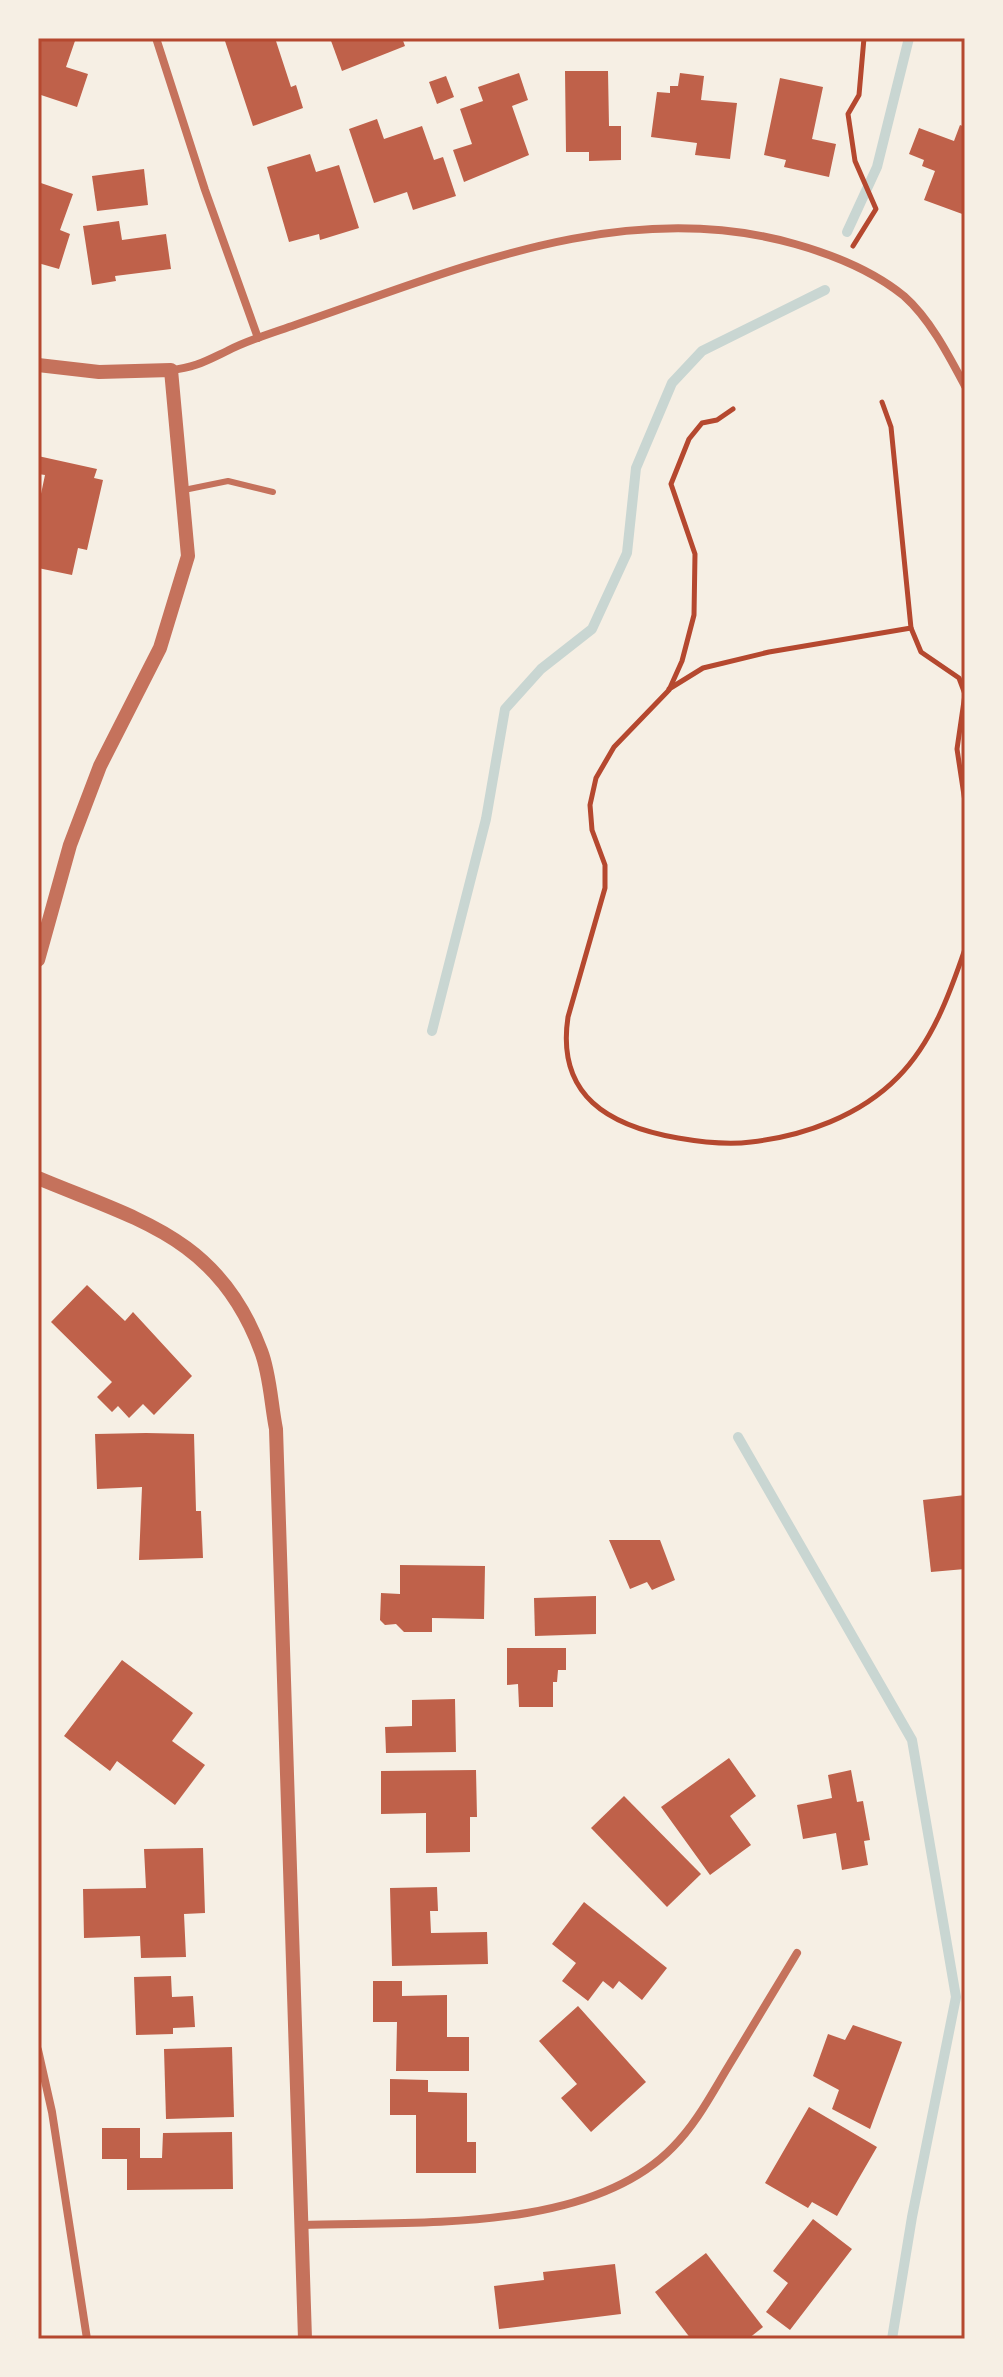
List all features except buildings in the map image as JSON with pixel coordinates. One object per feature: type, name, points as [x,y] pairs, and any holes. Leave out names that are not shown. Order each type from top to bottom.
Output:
[{"type":"street","points":[[156,38],[205,190],[258,338]]},
{"type":"street","points":[[38,365],[99,372],[195,368],[258,338],[530,246],[633,229],[715,230],[755,234],[844,260],[880,279],[906,298],[927,324],[965,386]]},
{"type":"street","points":[[38,960],[70,845],[100,766],[160,648],[176,605],[188,556],[171,370]]},
{"type":"street","points":[[38,1178],[153,1224],[195,1252],[226,1284],[262,1351],[276,1429],[305,2339]]},
{"type":"street","points":[[301,2225],[463,2219],[590,2199],[620,2185],[672,2149],[696,2121],[797,1953]]},
{"type":"street","points":[[38,2050],[52,2112],[87,2339]]},
{"type":"lane","points":[[184,490],[228,481],[273,492]]},
{"type":"path","points":[[844,260],[876,209],[855,161],[848,114],[859,95],[864,38]]},
{"type":"path","points":[[882,402],[891,427],[911,628],[921,652],[959,678],[964,702],[957,749],[965,802]]},
{"type":"path","points":[[669,690],[682,661],[697,590],[695,554],[671,484],[689,439],[702,423],[717,420],[733,409]]},
{"type":"path","points":[[911,628],[769,652],[703,668],[669,690],[614,747],[596,778],[590,805],[592,830],[605,865],[605,888],[571,1003],[565,1038],[573,1078],[586,1097],[603,1112],[654,1134],[747,1143],[822,1125],[858,1108],[898,1077],[921,1047],[949,997],[965,949]]},
{"type":"waterway","points":[[847,232],[877,167],[909,38]]},
{"type":"waterway","points":[[432,1031],[486,819],[505,709],[541,669],[592,629],[627,553],[636,468],[672,383],[702,351],[825,290]]},
{"type":"waterway","points":[[738,1437],[912,1740],[956,1997],[912,2217],[892,2339]]}]
